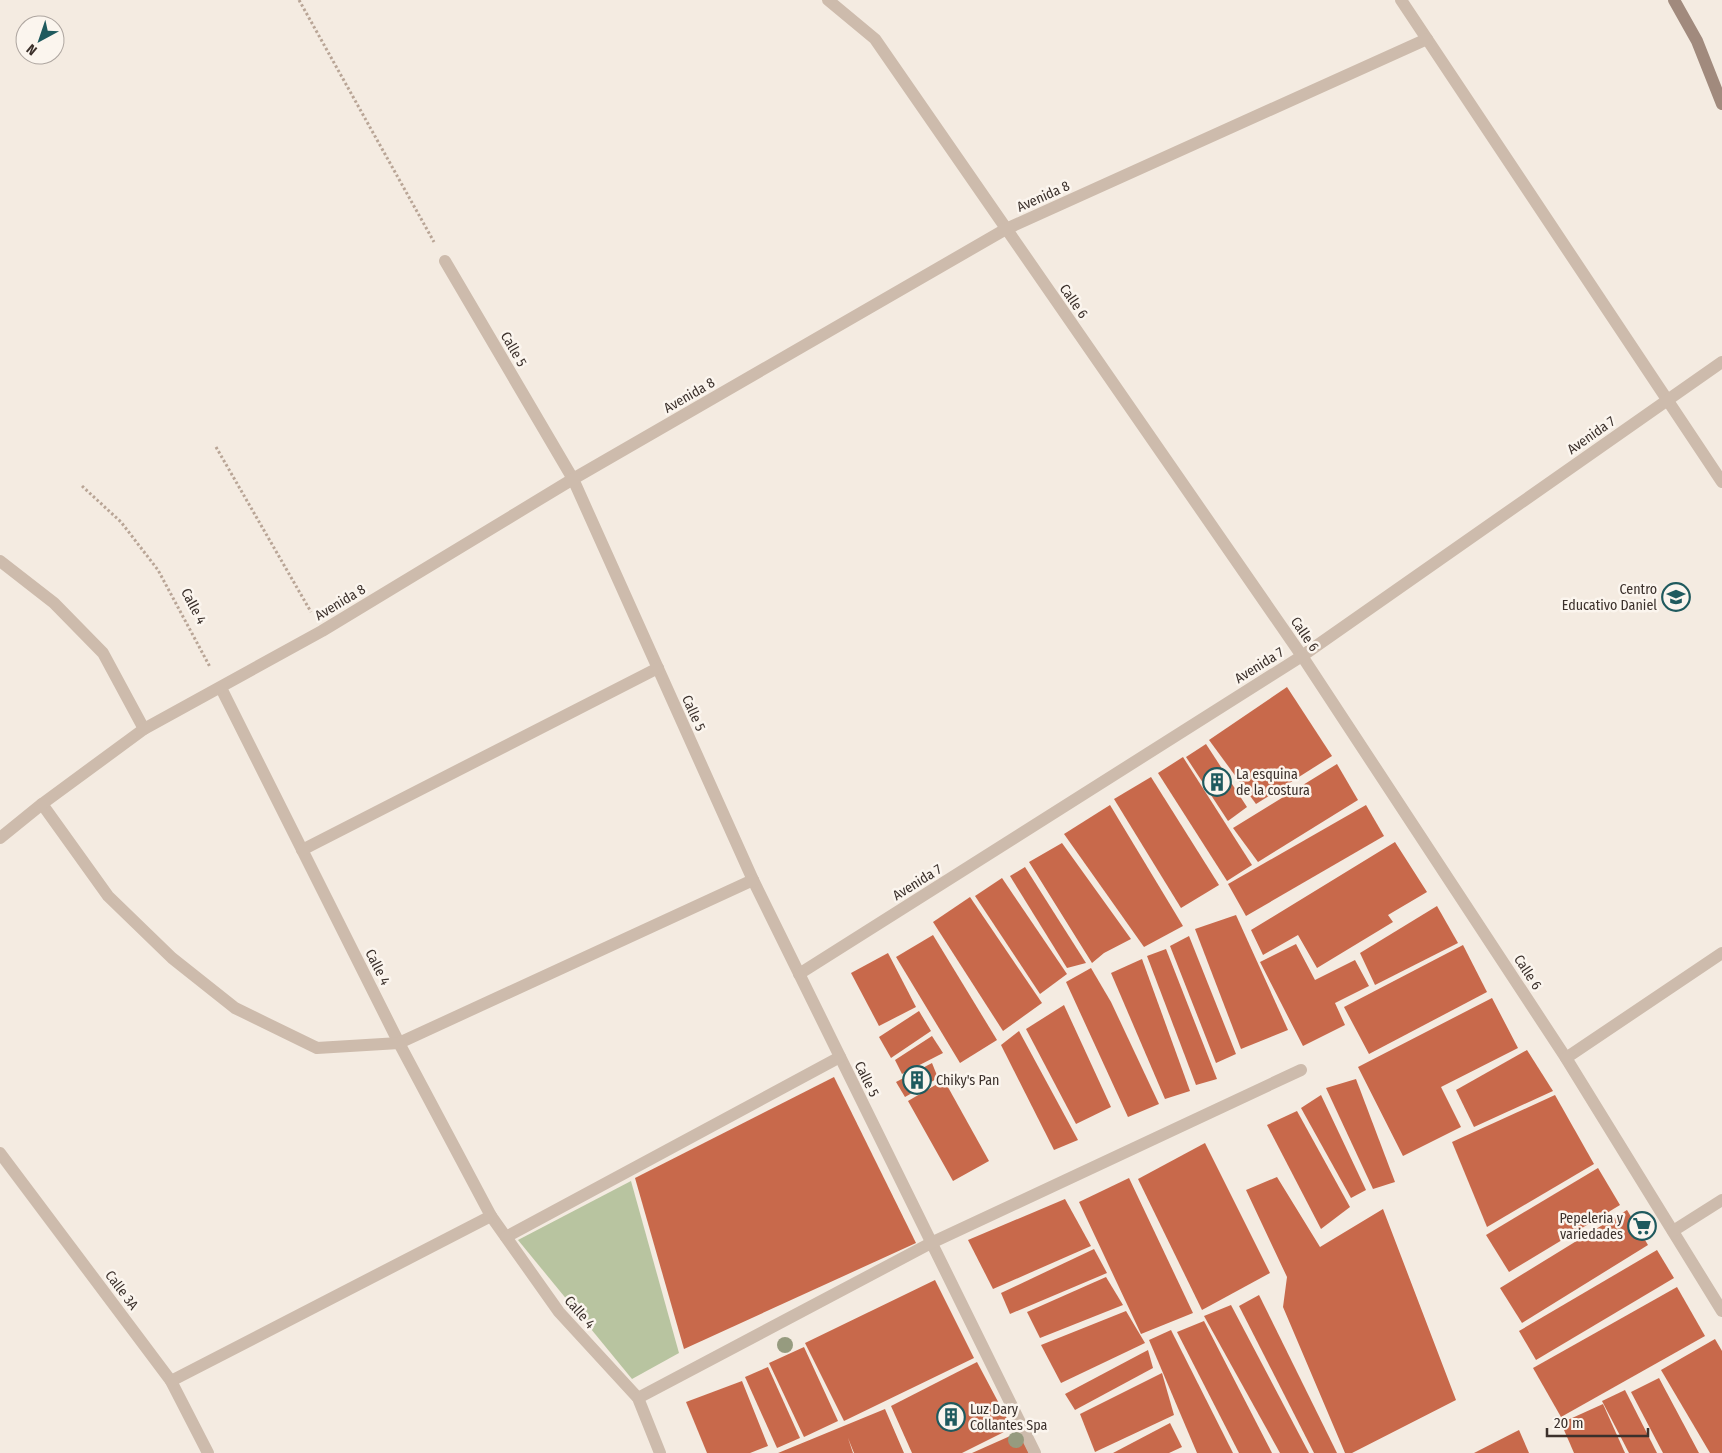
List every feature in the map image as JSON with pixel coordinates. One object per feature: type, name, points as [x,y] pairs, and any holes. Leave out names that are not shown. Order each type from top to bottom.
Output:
[{"type":"street","name":"Calle 6","points":[[828,0],[875,39],[1302,656],[1566,1058],[1722,1311]]},
{"type":"street","points":[[1401,0],[1722,482]]},
{"type":"street","points":[[1674,0],[1696,40],[1722,104]]},
{"type":"street","name":"Avenida 8","points":[[0,838],[42,804],[144,729],[322,631],[573,480],[1006,229],[1427,39]]},
{"type":"street","name":"Calle 5","points":[[444,261],[573,480],[753,880],[1036,1453]]},
{"type":"street","name":"Avenida 7","points":[[798,974],[1302,656],[1722,362]]},
{"type":"street","points":[[0,561],[54,603],[103,653],[144,729]]},
{"type":"street","points":[[302,850],[658,668]]},
{"type":"street","name":"Calle 4","points":[[221,688],[399,1043],[491,1216],[559,1312],[638,1398],[660,1453]]},
{"type":"street","points":[[42,804],[108,896],[172,958],[235,1008],[318,1048],[399,1043],[753,880]]},
{"type":"street","points":[[1566,1058],[1722,953]]},
{"type":"street","points":[[506,1237],[840,1057]]},
{"type":"street","points":[[638,1398],[931,1243],[1301,1070]]},
{"type":"street","name":"Calle 3A","points":[[0,1153],[171,1381],[208,1453]]},
{"type":"street","points":[[1673,1231],[1722,1200]]},
{"type":"street","points":[[171,1381],[491,1216]]},
{"type":"path","points":[[299,0],[444,261]]},
{"type":"path","points":[[216,447],[322,631]]},
{"type":"path","name":"Calle 4","points":[[82,486],[121,522],[158,570],[221,688]]},
{"type":"green space","points":[[631,1181],[679,1353],[632,1379],[518,1240]]},
{"type":"building","points":[[1287,687],[1332,756],[1256,804],[1209,740]]},
{"type":"building","name":"La esquina de la costura","points":[[1206,744],[1247,807],[1228,821],[1186,757]]},
{"type":"building","points":[[1183,757],[1252,865],[1227,881],[1158,773]]},
{"type":"building","points":[[1337,764],[1358,800],[1258,862],[1233,828]]},
{"type":"building","points":[[1151,777],[1219,885],[1181,908],[1114,799]]},
{"type":"building","points":[[1110,805],[1183,926],[1144,947],[1064,834]]},
{"type":"building","points":[[1366,805],[1384,836],[1246,916],[1228,884]]},
{"type":"building","points":[[1395,842],[1427,892],[1388,915],[1393,922],[1317,968],[1298,935],[1263,955],[1251,930]]},
{"type":"building","points":[[1062,843],[1131,939],[1104,953],[1092,963],[1029,862]]},
{"type":"building","points":[[1025,867],[1086,963],[1067,968],[1010,876]]},
{"type":"building","points":[[1002,878],[1067,974],[1040,994],[975,896]]},
{"type":"building","points":[[970,897],[1042,1003],[1003,1031],[933,922]]},
{"type":"building","points":[[1437,906],[1458,943],[1375,985],[1360,953]]},
{"type":"building","points":[[1236,915],[1288,1030],[1241,1049],[1195,929]]},
{"type":"building","points":[[933,935],[997,1040],[960,1063],[896,957]]},
{"type":"building","points":[[1189,936],[1236,1054],[1216,1063],[1170,946]]},
{"type":"building","points":[[1296,944],[1315,980],[1355,960],[1369,986],[1335,1003],[1345,1025],[1303,1046],[1260,962]]},
{"type":"building","points":[[1463,945],[1487,992],[1369,1054],[1344,1007]]},
{"type":"building","points":[[1166,949],[1217,1079],[1196,1085],[1147,956]]},
{"type":"building","points":[[888,953],[916,1007],[879,1026],[851,973]]},
{"type":"building","points":[[1142,959],[1190,1091],[1165,1099],[1111,973]]},
{"type":"building","points":[[1091,968],[1111,1002],[1159,1104],[1128,1117],[1066,982]]},
{"type":"building","points":[[1492,998],[1518,1048],[1441,1087],[1461,1127],[1403,1156],[1358,1067]]},
{"type":"building","points":[[1064,1005],[1111,1107],[1076,1124],[1026,1029]]},
{"type":"building","points":[[919,1011],[931,1031],[891,1058],[879,1037]]},
{"type":"building","points":[[1019,1031],[1078,1140],[1054,1150],[1001,1045]]},
{"type":"building","points":[[932,1036],[943,1053],[902,1074],[895,1060]]},
{"type":"building","points":[[1527,1050],[1553,1091],[1474,1127],[1456,1090]]},
{"type":"building","name":"Chiky's Pan","points":[[932,1063],[938,1078],[905,1097],[896,1082]]},
{"type":"building","points":[[834,1077],[916,1243],[684,1349],[635,1178]]},
{"type":"building","points":[[1356,1079],[1395,1182],[1373,1189],[1326,1088]]},
{"type":"building","points":[[944,1080],[989,1161],[953,1181],[908,1101]]},
{"type":"building","points":[[1321,1095],[1366,1190],[1351,1198],[1301,1108]]},
{"type":"building","points":[[1555,1095],[1594,1164],[1487,1227],[1452,1142]]},
{"type":"building","points":[[1297,1111],[1350,1207],[1321,1229],[1267,1125]]},
{"type":"building","points":[[1205,1143],[1270,1273],[1202,1310],[1138,1179]]},
{"type":"building","points":[[1598,1168],[1620,1205],[1509,1272],[1486,1235]]},
{"type":"building","points":[[1277,1177],[1320,1247],[1383,1209],[1456,1400],[1352,1453],[1345,1453],[1283,1307],[1287,1277],[1246,1190]]},
{"type":"building","points":[[1129,1178],[1193,1313],[1141,1334],[1079,1202]]},
{"type":"building","points":[[1065,1199],[1091,1246],[993,1289],[968,1240]]},
{"type":"building","points":[[1627,1210],[1648,1245],[1522,1323],[1500,1288]]},
{"type":"building","points":[[1094,1249],[1107,1273],[1010,1314],[1001,1293]]},
{"type":"building","points":[[1657,1250],[1674,1278],[1536,1360],[1519,1331]]},
{"type":"building","points":[[1106,1277],[1123,1305],[1040,1338],[1027,1312]]},
{"type":"building","points":[[935,1280],[974,1358],[844,1421],[805,1343]]},
{"type":"building","points":[[1677,1287],[1705,1336],[1561,1417],[1533,1368]]},
{"type":"building","points":[[1259,1295],[1337,1453],[1314,1453],[1239,1306]]},
{"type":"building","points":[[1231,1305],[1309,1453],[1280,1453],[1204,1316]]},
{"type":"building","points":[[1126,1311],[1145,1343],[1061,1383],[1041,1345]]},
{"type":"building","points":[[1204,1321],[1272,1453],[1239,1453],[1177,1332]]},
{"type":"building","points":[[1171,1330],[1233,1453],[1197,1453],[1149,1340]]},
{"type":"building","points":[[1715,1339],[1722,1351],[1722,1453],[1710,1453],[1661,1370]]},
{"type":"building","points":[[804,1347],[838,1421],[804,1437],[769,1363]]},
{"type":"building","points":[[1148,1350],[1153,1368],[1075,1410],[1065,1394]]},
{"type":"building","name":"Luz Dary Collantes Spa","points":[[977,1362],[1012,1428],[962,1453],[912,1453],[891,1406]]},
{"type":"building","points":[[768,1367],[800,1438],[777,1448],[745,1377]]},
{"type":"building","points":[[1162,1373],[1174,1415],[1095,1452],[1080,1414]]},
{"type":"building","points":[[1659,1378],[1699,1453],[1663,1453],[1631,1392]]},
{"type":"building","points":[[742,1381],[768,1446],[750,1453],[707,1453],[686,1402]]},
{"type":"building","points":[[1625,1390],[1657,1453],[1629,1453],[1602,1401]]},
{"type":"building","points":[[1603,1404],[1625,1453],[1574,1453],[1561,1423]]},
{"type":"building","points":[[885,1409],[904,1453],[854,1453],[848,1438],[853,1453],[778,1453]]},
{"type":"building","points":[[1170,1423],[1182,1447],[1169,1453],[1113,1453]]},
{"type":"building","points":[[1519,1430],[1529,1453],[1474,1453]]},
{"type":"building","points":[[1019,1432],[1029,1453],[972,1453]]},
{"type":"place","name":"Centro Educativo Daniel","points":[[1676,597]]},
{"type":"place","name":"La esquina de la costura","points":[[1217,782]]},
{"type":"place","name":"Chiky's Pan","points":[[917,1080]]},
{"type":"place","name":"Pepeleria y variedades","points":[[1642,1226]]},
{"type":"place","name":"Luz Dary Collantes Spa","points":[[951,1417]]}]
